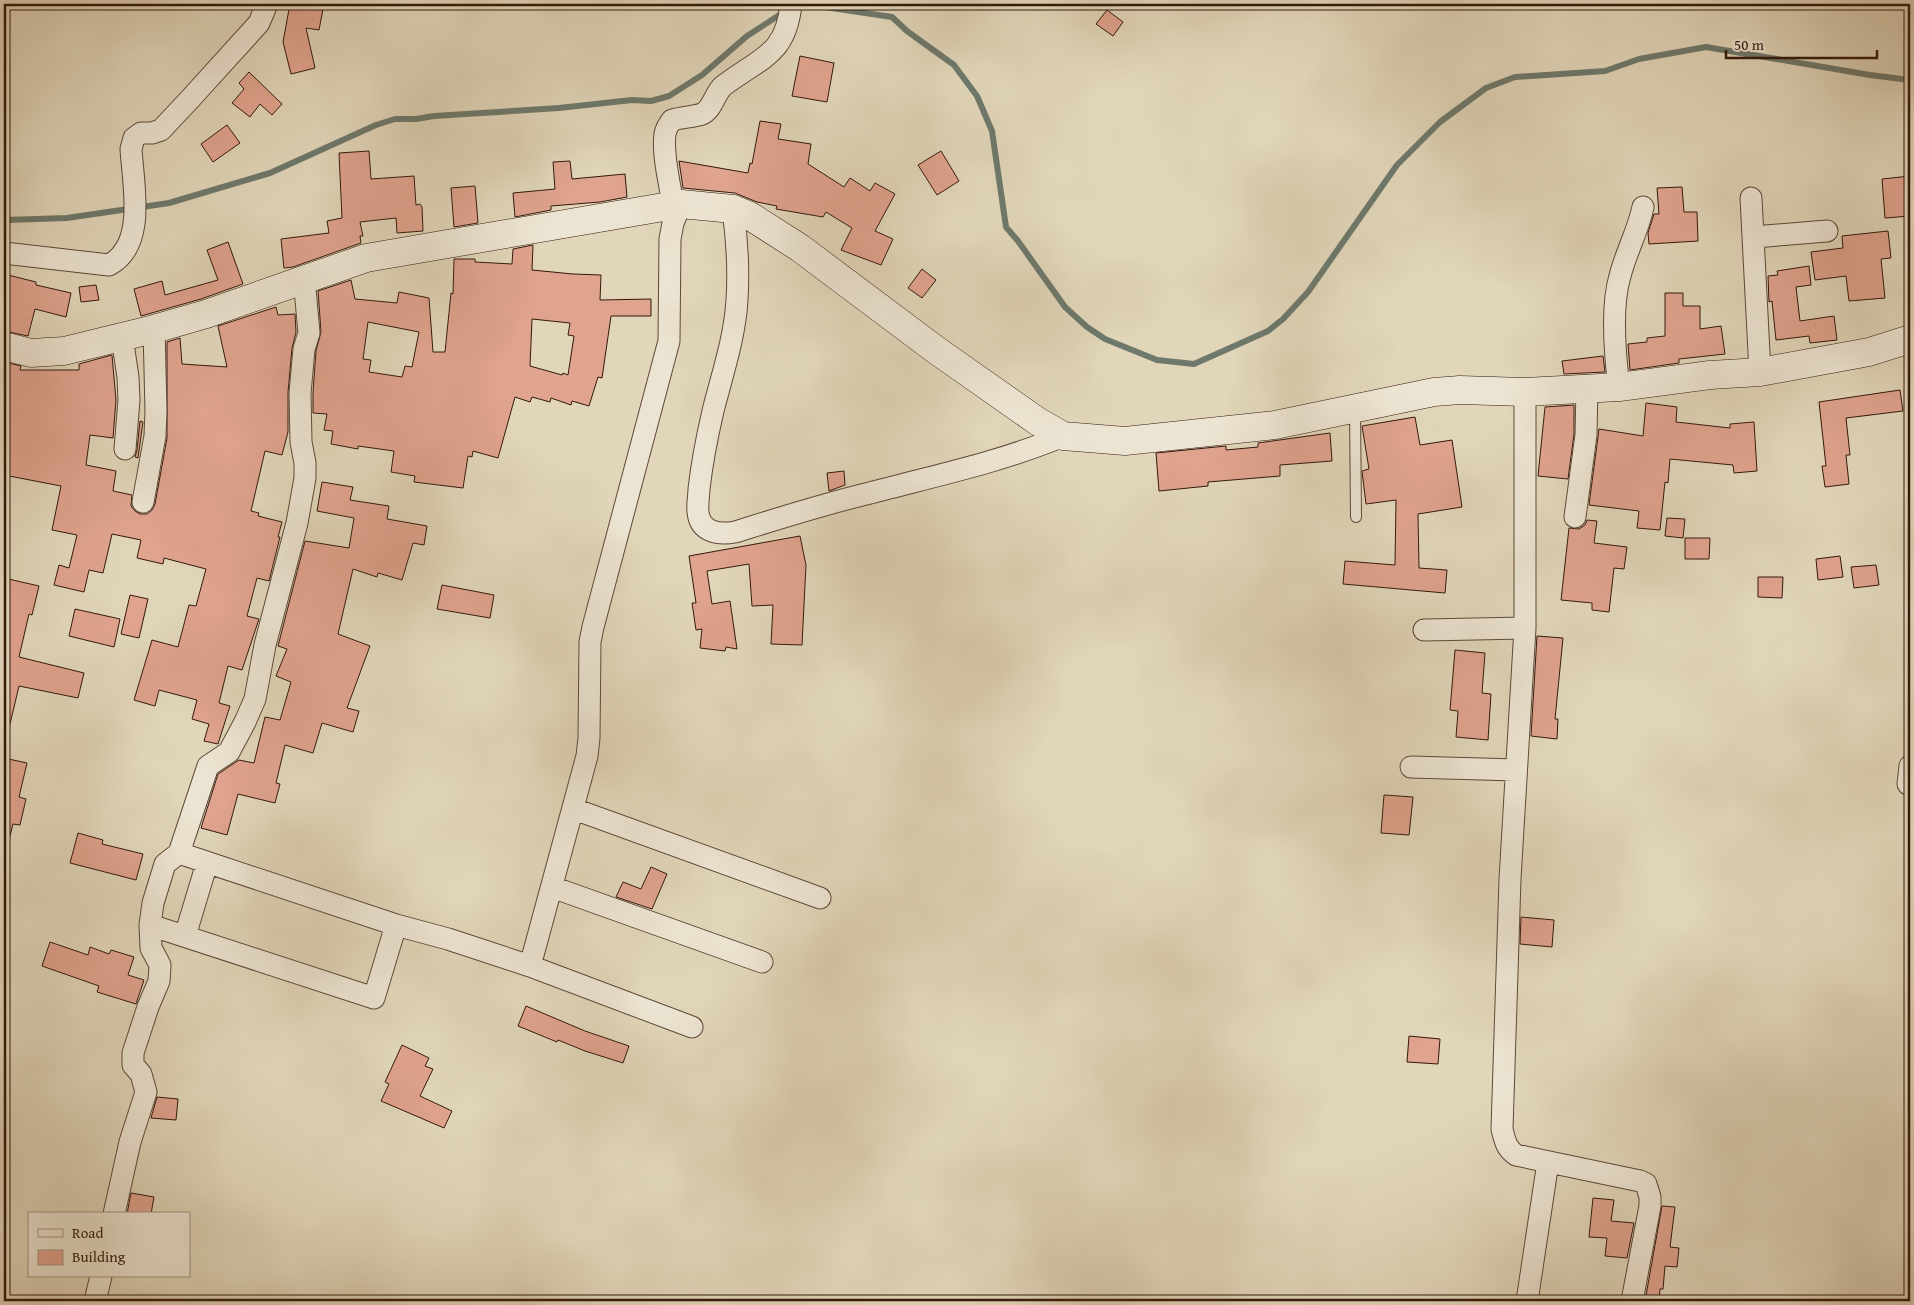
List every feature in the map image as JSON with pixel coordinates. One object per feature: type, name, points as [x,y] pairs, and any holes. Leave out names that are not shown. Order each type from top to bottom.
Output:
[{"type":"street","points":[[4,253],[109,265],[123,256],[130,243],[134,228],[131,149],[134,138],[141,133],[152,133],[161,130],[259,23],[267,4]]},
{"type":"street","points":[[530,966],[582,777],[589,738],[590,642],[593,627],[669,341],[670,239],[677,204],[665,150],[665,133],[672,120],[702,114],[707,111],[722,87],[778,46],[788,26],[791,4]]},
{"type":"street","points":[[1751,198],[1760,372]]},
{"type":"street","points":[[4,346],[19,351],[64,351],[206,314],[304,278],[366,258],[677,204],[733,209],[750,216],[800,248],[936,350],[1037,421],[1063,436]]},
{"type":"street","points":[[1619,387],[1615,352],[1619,277],[1638,227],[1643,207]]},
{"type":"street","points":[[733,209],[738,243],[737,301],[732,332],[702,461],[698,512],[702,523],[708,530],[723,534],[829,503],[1006,456],[1063,436],[1125,441],[1275,425],[1434,392],[1460,390],[1525,392],[1619,387],[1710,375],[1760,372],[1869,352],[1910,339]]},
{"type":"street","points":[[1754,236],[1827,232]]},
{"type":"street","points":[[114,1212],[130,1142],[146,1092],[141,1074],[133,1064],[132,1053],[159,982],[160,965],[151,948],[150,925],[154,903],[165,864],[179,853],[208,766],[229,752],[245,722],[254,699],[265,645],[297,523],[306,463],[300,442],[300,392],[304,349],[309,333],[304,278]]},
{"type":"street","points":[[143,502],[155,436],[154,329]]},
{"type":"street","points":[[122,337],[129,392],[125,449]]},
{"type":"street","points":[[1574,517],[1586,435],[1587,388]]},
{"type":"street","points":[[1525,392],[1525,628],[1510,879],[1502,1129],[1505,1144],[1516,1156],[1640,1181],[1646,1184],[1650,1197],[1650,1206],[1632,1301]]},
{"type":"street","points":[[1424,630],[1525,628]]},
{"type":"street","points":[[1411,767],[1516,770]]},
{"type":"street","points":[[574,808],[820,898]]},
{"type":"street","points":[[179,853],[396,925],[448,939],[530,966],[692,1027]]},
{"type":"street","points":[[185,936],[207,863]]},
{"type":"street","points":[[552,887],[762,962]]},
{"type":"street","points":[[150,925],[185,936],[371,1006],[396,925]]},
{"type":"street","points":[[1527,1301],[1548,1162]]},
{"type":"street","points":[[95,1301],[100,1278]]},
{"type":"lane","points":[[1355,409],[1356,517]]},
{"type":"building","points":[[290,4],[324,4],[319,30],[306,28],[315,68],[291,74],[283,42]]},
{"type":"building","points":[[1107,10],[1123,22],[1113,36],[1096,24]]},
{"type":"building","points":[[800,56],[834,63],[827,102],[792,96]]},
{"type":"building","points":[[249,72],[282,104],[272,115],[260,104],[250,117],[232,103],[244,89],[239,83]]},
{"type":"building","points":[[760,121],[781,124],[778,139],[811,144],[808,164],[844,187],[850,178],[870,191],[875,183],[895,194],[875,231],[893,239],[881,265],[841,250],[852,228],[826,212],[823,217],[776,209],[777,206],[757,202],[735,193],[683,188],[679,161],[748,173],[750,163],[752,164]]},
{"type":"building","points":[[227,125],[240,143],[213,162],[201,144]]},
{"type":"building","points":[[369,151],[371,179],[414,176],[416,205],[420,204],[422,207],[423,231],[397,233],[396,218],[360,222],[363,236],[360,236],[361,243],[293,267],[284,268],[281,239],[329,233],[327,221],[342,218],[339,153]]},
{"type":"building","points":[[941,151],[959,181],[937,195],[918,165]]},
{"type":"building","points":[[570,161],[572,179],[625,174],[627,197],[600,202],[551,206],[551,210],[515,217],[513,193],[555,189],[553,162]]},
{"type":"building","points":[[1910,176],[1910,216],[1885,218],[1882,179]]},
{"type":"building","points":[[475,186],[478,223],[454,227],[451,188]]},
{"type":"building","points":[[1682,187],[1684,212],[1697,212],[1698,241],[1649,244],[1648,233],[1654,214],[1659,214],[1657,188]]},
{"type":"building","points":[[1888,231],[1891,258],[1881,259],[1885,298],[1849,301],[1846,276],[1815,280],[1811,252],[1843,248],[1842,236]]},
{"type":"building","points":[[228,242],[243,284],[201,299],[141,316],[134,289],[162,281],[165,295],[218,280],[207,250]]},
{"type":"building","points":[[533,245],[532,270],[601,275],[600,300],[651,299],[651,316],[611,316],[602,378],[598,377],[589,406],[572,401],[571,405],[551,398],[550,402],[532,397],[530,402],[515,397],[498,458],[473,451],[472,457],[468,456],[463,488],[414,482],[415,476],[391,472],[394,451],[358,446],[358,449],[331,444],[333,431],[324,430],[327,414],[313,413],[316,351],[321,332],[318,291],[351,280],[355,299],[397,303],[399,292],[429,298],[433,352],[445,352],[451,293],[453,294],[454,259],[475,259],[475,262],[512,264],[513,249]],"holes":[[[532,319],[570,323],[568,335],[574,336],[568,375],[530,366]],[[368,322],[419,332],[412,367],[405,366],[402,377],[369,372],[371,360],[363,359]]]},
{"type":"building","points":[[1809,266],[1811,285],[1796,287],[1800,321],[1834,316],[1837,340],[1810,343],[1809,336],[1776,340],[1772,301],[1769,302],[1768,276],[1778,275],[1777,271]]},
{"type":"building","points":[[922,269],[936,280],[922,298],[908,288]]},
{"type":"building","points":[[4,274],[36,282],[36,285],[71,293],[66,317],[35,309],[28,336],[4,331]]},
{"type":"building","points":[[96,285],[99,300],[81,302],[79,287]]},
{"type":"building","points":[[1665,293],[1683,293],[1683,306],[1700,306],[1700,329],[1721,326],[1725,354],[1679,359],[1679,363],[1630,370],[1628,344],[1647,342],[1647,338],[1665,336]]},
{"type":"building","points":[[276,307],[278,315],[295,314],[296,332],[292,348],[288,392],[288,432],[282,455],[265,451],[251,511],[259,513],[258,516],[282,522],[269,581],[257,578],[247,616],[259,619],[242,670],[228,666],[219,703],[230,706],[218,744],[204,741],[209,724],[192,719],[197,700],[159,690],[155,706],[134,700],[152,640],[178,647],[189,605],[196,606],[206,569],[164,558],[163,564],[137,558],[141,540],[112,534],[103,573],[89,570],[84,592],[54,585],[59,565],[69,568],[77,535],[52,530],[61,486],[4,475],[4,362],[21,366],[20,370],[79,370],[79,364],[112,355],[116,400],[113,438],[90,435],[86,465],[116,471],[113,491],[132,495],[131,506],[140,514],[147,514],[155,504],[167,438],[167,342],[180,338],[182,364],[227,367],[218,326]]},
{"type":"building","points":[[1603,356],[1605,372],[1564,374],[1562,361]]},
{"type":"building","points":[[1900,390],[1903,411],[1846,418],[1850,455],[1846,455],[1849,484],[1825,487],[1822,466],[1826,466],[1819,402]]},
{"type":"building","points":[[1646,403],[1677,407],[1676,422],[1730,428],[1730,424],[1754,422],[1757,471],[1734,473],[1733,465],[1670,459],[1668,483],[1665,482],[1660,530],[1637,528],[1639,511],[1589,505],[1599,429],[1643,436]]},
{"type":"building","points":[[1574,405],[1574,434],[1568,479],[1538,476],[1545,407]]},
{"type":"building","points":[[1415,417],[1420,445],[1452,440],[1462,507],[1418,514],[1419,568],[1447,570],[1445,593],[1343,584],[1345,561],[1395,565],[1396,500],[1366,504],[1362,471],[1369,469],[1362,426]]},
{"type":"building","points":[[140,421],[143,422],[138,458],[135,457]]},
{"type":"building","points":[[1330,433],[1332,461],[1280,465],[1280,476],[1208,482],[1208,486],[1159,491],[1156,453],[1226,446],[1226,450],[1258,447],[1258,443]]},
{"type":"building","points":[[844,471],[845,485],[829,491],[827,473]]},
{"type":"building","points":[[322,482],[353,487],[350,500],[389,506],[387,519],[427,526],[424,545],[413,543],[402,580],[378,573],[377,577],[353,569],[338,634],[370,646],[347,708],[359,711],[353,732],[322,723],[313,753],[285,745],[276,783],[280,784],[275,803],[238,794],[227,835],[201,828],[218,774],[239,760],[254,763],[265,717],[280,720],[291,682],[276,676],[287,649],[278,646],[305,541],[349,548],[354,518],[317,511]]},
{"type":"building","points":[[1667,518],[1685,519],[1683,538],[1665,536]]},
{"type":"building","points":[[1587,520],[1597,521],[1594,543],[1627,547],[1624,569],[1614,568],[1609,612],[1592,610],[1592,603],[1561,600],[1569,528],[1579,529],[1585,525]]},
{"type":"building","points":[[800,536],[806,565],[802,645],[771,644],[773,605],[752,606],[749,564],[707,571],[712,604],[730,601],[737,649],[726,647],[725,651],[700,648],[702,629],[696,630],[692,603],[696,603],[689,556]]},
{"type":"building","points":[[1685,538],[1710,538],[1709,559],[1685,559]]},
{"type":"building","points":[[1840,556],[1843,577],[1818,580],[1816,559]]},
{"type":"building","points":[[1876,565],[1879,585],[1854,588],[1851,567]]},
{"type":"building","points":[[1758,577],[1783,577],[1782,598],[1758,597]]},
{"type":"building","points":[[4,578],[39,586],[32,615],[29,614],[19,657],[84,673],[78,698],[19,686],[10,724],[4,724]]},
{"type":"building","points":[[442,585],[494,595],[490,618],[437,609]]},
{"type":"building","points":[[130,595],[148,599],[139,638],[121,634]]},
{"type":"building","points":[[75,609],[120,619],[114,647],[69,636]]},
{"type":"building","points":[[1537,636],[1563,638],[1555,719],[1558,719],[1557,739],[1531,736]]},
{"type":"building","points":[[1455,650],[1485,653],[1482,693],[1491,694],[1488,740],[1456,737],[1458,711],[1450,710]]},
{"type":"building","points":[[4,758],[27,763],[19,797],[26,799],[20,825],[13,824],[10,836],[4,835]]},
{"type":"building","points":[[1384,795],[1413,797],[1409,835],[1381,833]]},
{"type":"building","points":[[78,833],[103,840],[102,844],[143,854],[136,880],[70,863]]},
{"type":"building","points":[[651,867],[667,874],[652,909],[616,897],[623,882],[641,889]]},
{"type":"building","points":[[1521,917],[1554,920],[1552,947],[1520,944]]},
{"type":"building","points":[[50,942],[88,955],[90,947],[109,954],[111,950],[134,957],[128,975],[144,980],[136,1004],[97,992],[99,986],[42,966]]},
{"type":"building","points":[[526,1006],[585,1031],[629,1046],[623,1063],[558,1040],[557,1042],[518,1026]]},
{"type":"building","points":[[1409,1036],[1440,1039],[1438,1064],[1407,1062]]},
{"type":"building","points":[[402,1045],[429,1058],[425,1066],[433,1069],[420,1096],[452,1111],[444,1128],[381,1101],[389,1084],[385,1082]]},
{"type":"building","points":[[157,1097],[178,1099],[176,1120],[151,1118]]},
{"type":"building","points":[[131,1193],[154,1197],[151,1212],[127,1212]]},
{"type":"building","points":[[1593,1198],[1614,1200],[1611,1221],[1634,1223],[1627,1258],[1605,1256],[1607,1238],[1589,1237]]},
{"type":"building","points":[[1662,1206],[1675,1207],[1670,1247],[1679,1248],[1677,1267],[1665,1266],[1663,1289],[1660,1289],[1659,1301],[1645,1301]]},
{"type":"waterway","points":[[805,4],[892,17],[907,31],[954,65],[977,96],[992,131],[1006,227],[1065,307],[1087,327],[1105,339],[1157,360],[1194,364],[1268,331],[1283,319],[1308,292],[1397,165],[1440,122],[1486,88],[1515,77],[1605,71],[1639,59],[1706,47],[1910,80]]},
{"type":"waterway","points":[[4,220],[67,218],[169,203],[270,173],[376,125],[395,119],[559,108],[632,100],[651,101],[669,96],[702,75],[747,36],[784,12]]}]
